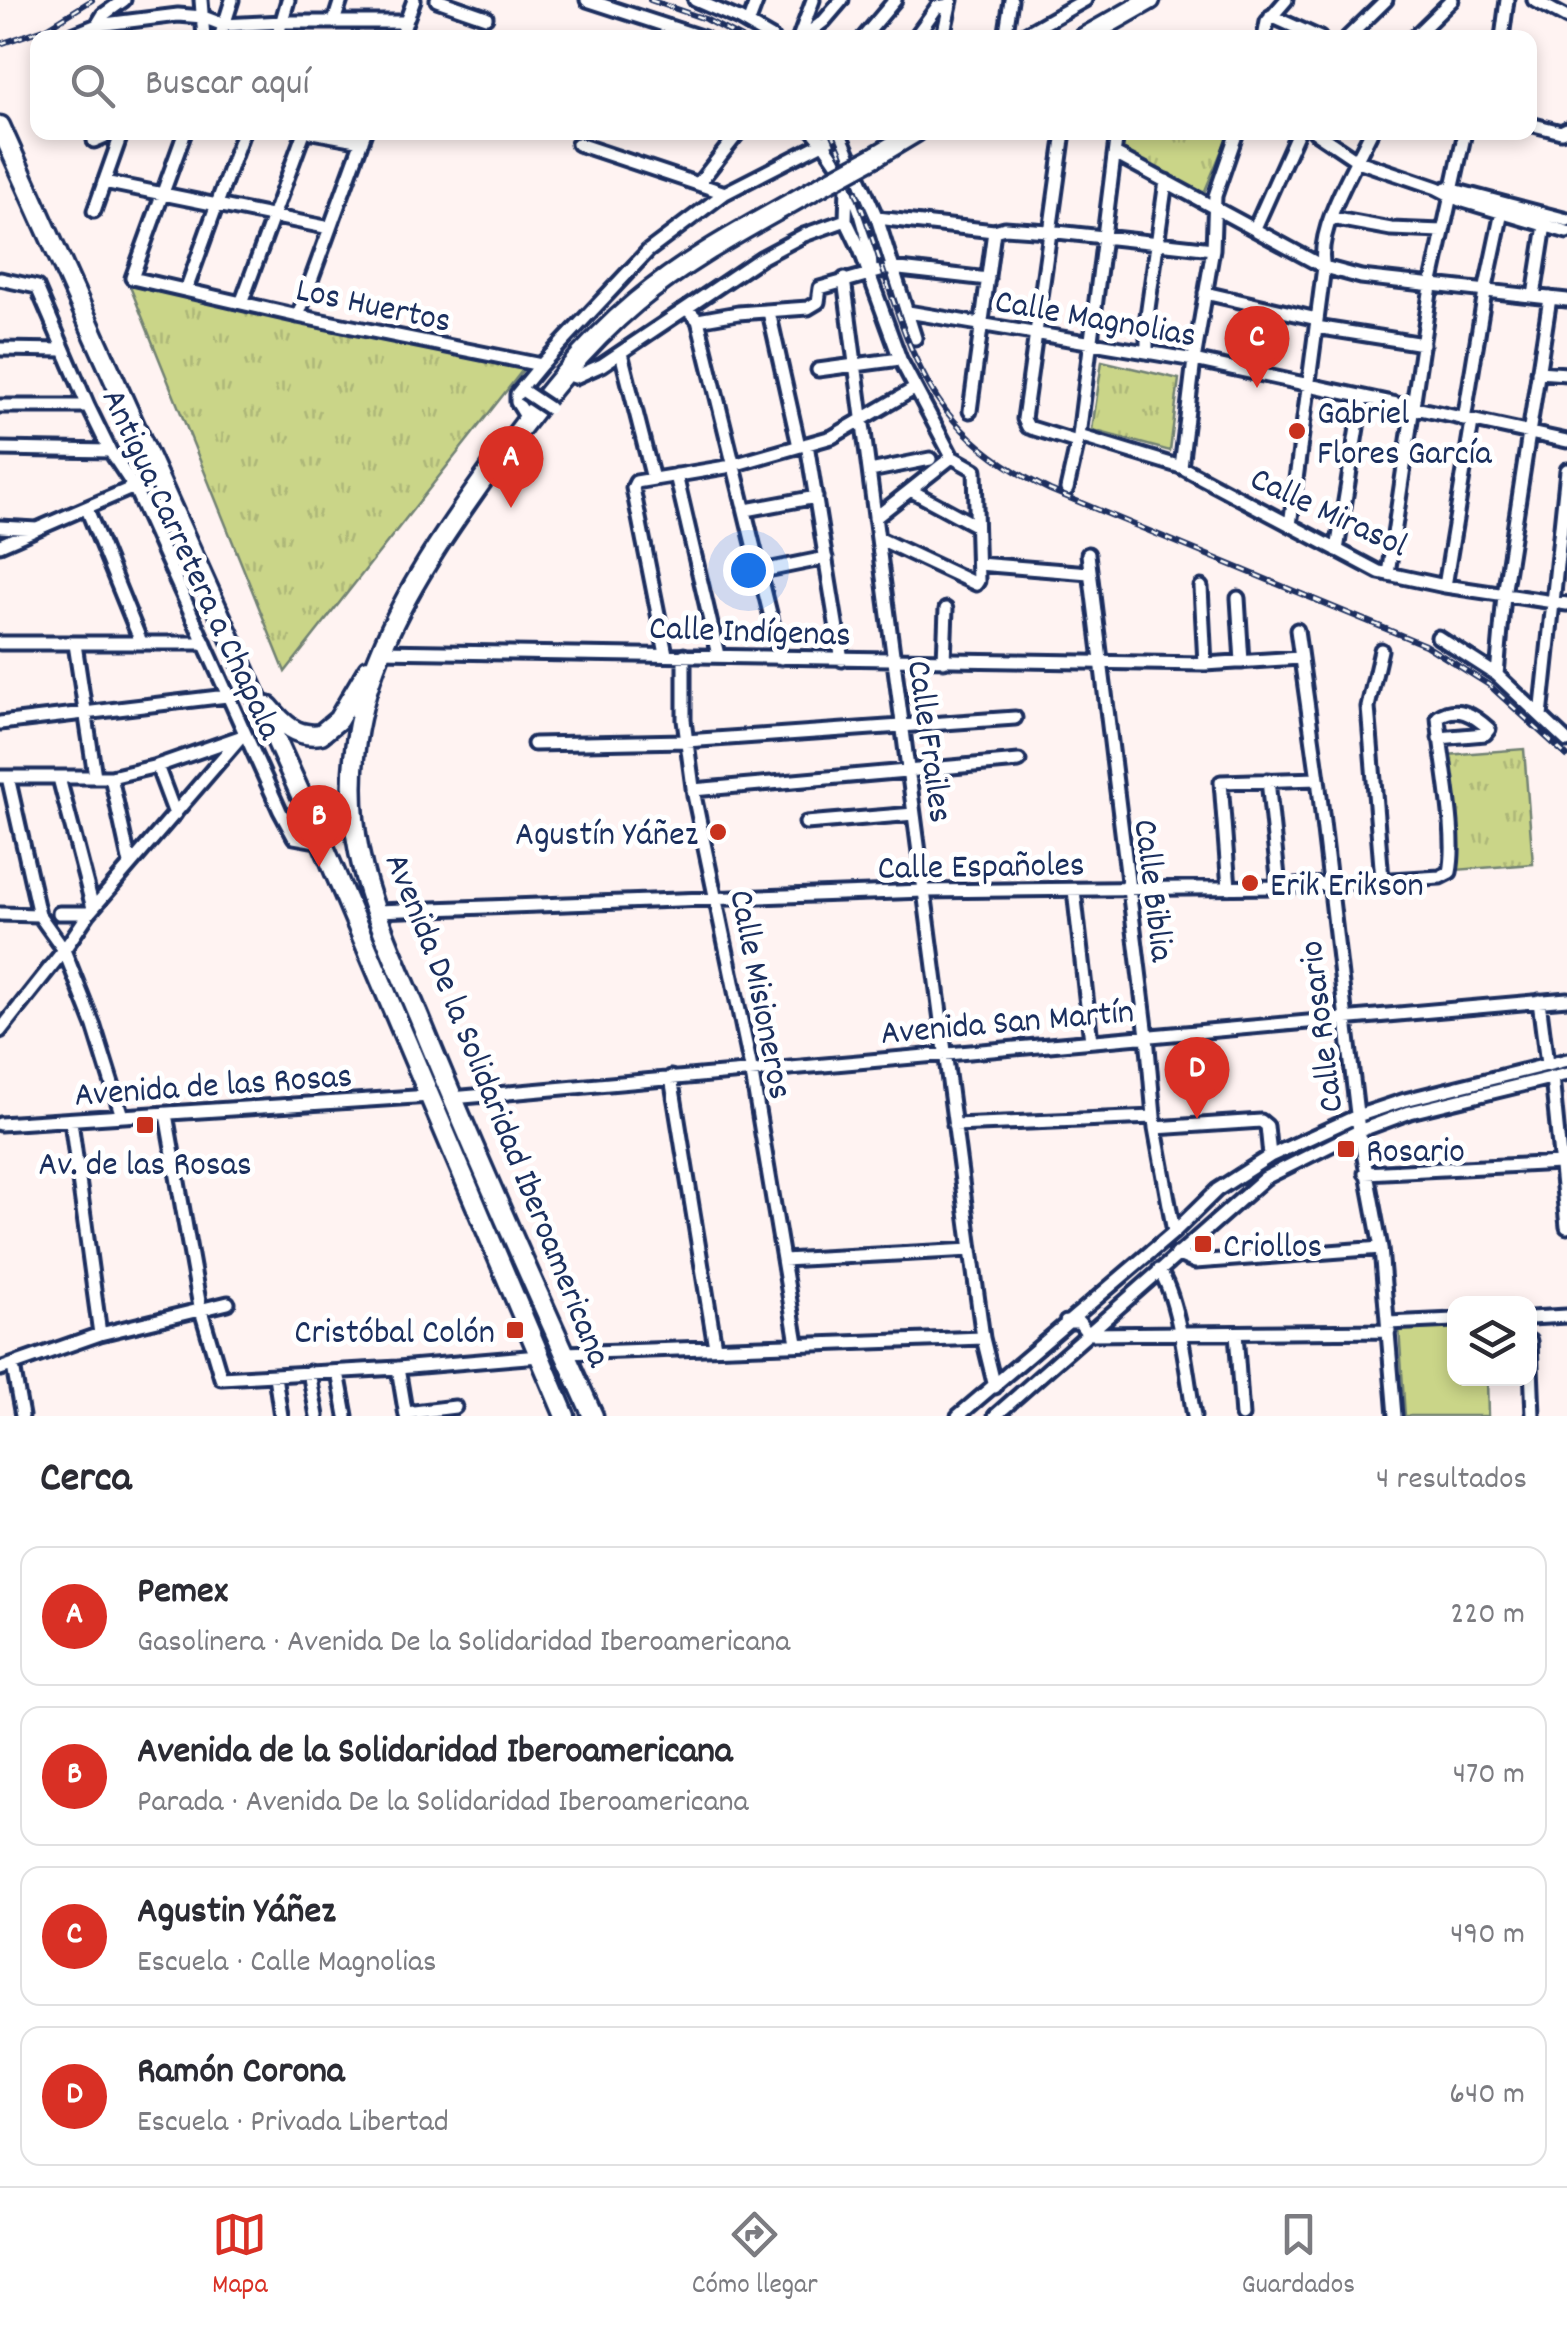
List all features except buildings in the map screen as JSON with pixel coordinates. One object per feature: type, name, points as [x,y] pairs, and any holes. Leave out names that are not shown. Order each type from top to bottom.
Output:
[{"type":"highway","points":[[1098,30],[1150,0]]},
{"type":"highway","name":"Avenida De la Solidaridad Iberoamericana","points":[[0,126],[322,842],[565,1416]]},
{"type":"highway","name":"Avenida De la Solidaridad Iberoamericana","points":[[593,1416],[452,1098],[377,912],[359,854],[354,783],[358,741],[378,651],[430,556],[563,372],[636,302],[674,273],[903,140]]},
{"type":"highway","points":[[253,687],[288,727],[307,735],[321,734],[338,720],[378,651]]},
{"type":"highway","points":[[542,1364],[556,1416]]},
{"type":"street","points":[[97,25],[103,15],[124,0]]},
{"type":"street","points":[[201,0],[204,30]]},
{"type":"street","points":[[223,30],[232,0]]},
{"type":"street","points":[[280,30],[288,0]]},
{"type":"street","points":[[338,30],[341,0]]},
{"type":"street","points":[[402,30],[414,0]]},
{"type":"street","points":[[437,0],[486,17]]},
{"type":"street","points":[[587,0],[679,30]]},
{"type":"street","points":[[697,0],[758,30]]},
{"type":"street","points":[[748,24],[757,0]]},
{"type":"street","points":[[803,30],[813,0]]},
{"type":"street","points":[[812,30],[842,0]]},
{"type":"street","points":[[868,30],[896,0]]},
{"type":"street","points":[[1006,30],[1012,0]]},
{"type":"street","points":[[1032,30],[1086,0]]},
{"type":"street","points":[[1267,30],[1272,16],[1286,0]]},
{"type":"street","points":[[1355,30],[1386,0]]},
{"type":"street","points":[[1421,30],[1452,0]]},
{"type":"street","points":[[1503,30],[1507,0]]},
{"type":"street","points":[[1534,0],[1567,18]]},
{"type":"street","points":[[944,30],[951,2]]},
{"type":"street","points":[[920,30],[937,7],[951,2]]},
{"type":"street","points":[[89,30],[97,25],[178,14],[203,17],[219,30]]},
{"type":"street","points":[[1272,16],[1303,30]]},
{"type":"street","points":[[234,30],[283,22],[405,22]]},
{"type":"street","points":[[1537,126],[1567,130]]},
{"type":"street","points":[[94,211],[116,140]]},
{"type":"street","points":[[162,194],[182,140]]},
{"type":"street","points":[[186,290],[240,140]]},
{"type":"street","points":[[242,301],[301,140]]},
{"type":"street","points":[[298,316],[362,140]]},
{"type":"street","points":[[699,183],[734,140]]},
{"type":"street","points":[[821,140],[847,186],[870,244],[870,274]]},
{"type":"street","points":[[527,418],[517,402],[517,394],[648,251],[725,193],[830,140]]},
{"type":"street","points":[[844,140],[877,218],[915,338]]},
{"type":"street","points":[[1036,332],[1063,140]]},
{"type":"street","points":[[1067,490],[1078,439],[1116,140]]},
{"type":"street","points":[[1181,467],[1194,360],[1214,250],[1214,196],[1234,140]]},
{"type":"street","points":[[1255,228],[1294,140]]},
{"type":"street","points":[[1324,140],[1358,161],[1437,188],[1567,220]]},
{"type":"street","points":[[1290,524],[1324,266],[1322,250],[1331,218],[1367,140]]},
{"type":"street","points":[[1388,574],[1431,286],[1463,140]]},
{"type":"street","points":[[578,144],[725,193]]},
{"type":"street","points":[[1115,154],[1324,266],[1360,278],[1567,300]]},
{"type":"street","points":[[1147,351],[1147,316],[1166,181]]},
{"type":"street","points":[[104,182],[330,228]]},
{"type":"street","points":[[847,186],[846,220],[900,359],[952,457],[975,470],[978,581],[971,584],[878,538]]},
{"type":"street","points":[[1450,192],[1567,232]]},
{"type":"street","name":"Los Huertos","points":[[162,194],[132,278],[542,365]]},
{"type":"street","points":[[1446,586],[1485,292],[1502,212]]},
{"type":"street","points":[[877,218],[994,231],[1048,231],[1214,250]]},
{"type":"street","points":[[1331,218],[1390,228],[1442,231]]},
{"type":"street","points":[[563,372],[574,377],[586,373],[621,354],[761,258],[804,235],[846,220]]},
{"type":"street","points":[[1534,296],[1545,224]]},
{"type":"street","points":[[970,411],[994,231]]},
{"type":"street","points":[[698,320],[815,306],[820,288],[891,268],[988,279]]},
{"type":"street","name":"Calle Frailes","points":[[844,279],[971,1250],[983,1338],[995,1387]]},
{"type":"street","name":"Antigua Carretera a Chapala","points":[[0,280],[36,286],[88,406],[110,451],[134,487],[242,735],[294,837],[322,842]]},
{"type":"street","points":[[1205,293],[1317,323],[1423,344]]},
{"type":"street","points":[[1497,675],[1504,595],[1550,298]]},
{"type":"street","points":[[687,309],[698,320],[781,658]]},
{"type":"street","points":[[770,312],[816,497],[842,660]]},
{"type":"street","name":"Calle Magnolias","points":[[908,312],[1194,360],[1567,441]]},
{"type":"street","name":"Calle Mirasol","points":[[1036,332],[1024,424],[1043,434],[1078,439],[1181,467],[1388,574],[1567,604]]},
{"type":"street","points":[[0,349],[64,350]]},
{"type":"street","points":[[621,354],[653,478]]},
{"type":"street","points":[[818,370],[900,359]]},
{"type":"street","points":[[1538,372],[1567,374]]},
{"type":"street","points":[[666,654],[634,485],[735,464],[832,437],[914,390]]},
{"type":"street","points":[[526,392],[549,408]]},
{"type":"street","points":[[1336,550],[1362,397]]},
{"type":"street","points":[[0,406],[88,406]]},
{"type":"street","points":[[0,450],[110,451]]},
{"type":"street","points":[[875,518],[952,457]]},
{"type":"street","points":[[870,471],[930,459]]},
{"type":"street","points":[[1541,716],[1567,470]]},
{"type":"street","points":[[676,475],[718,655]]},
{"type":"street","points":[[0,545],[134,487]]},
{"type":"street","points":[[912,491],[974,524]]},
{"type":"street","points":[[746,510],[816,497]]},
{"type":"street","points":[[87,509],[141,642]]},
{"type":"street","points":[[0,527],[41,529]]},
{"type":"street","name":"Calle Biblia","points":[[1088,554],[1155,1123],[1174,1232]]},
{"type":"street","points":[[762,571],[826,558]]},
{"type":"street","points":[[978,564],[1090,573]]},
{"type":"street","points":[[1202,587],[1205,664]]},
{"type":"street","points":[[1238,598],[1242,662]]},
{"type":"street","points":[[944,661],[946,610]]},
{"type":"street","name":"Calle Rosario","points":[[1297,630],[1357,1116],[1381,1248],[1396,1416]]},
{"type":"street","points":[[1438,636],[1497,675],[1567,742]]},
{"type":"street","points":[[0,643],[205,643]]},
{"type":"street","points":[[75,644],[95,776]]},
{"type":"street","points":[[1381,650],[1368,707],[1382,879]]},
{"type":"street","name":"Calle Indígenas","points":[[378,651],[1205,664],[1300,658]]},
{"type":"street","name":"Calle Misioneros","points":[[684,655],[686,741],[693,790],[751,1068],[797,1344]]},
{"type":"street","points":[[0,723],[228,696]]},
{"type":"street","points":[[534,744],[686,741],[1016,718]]},
{"type":"street","points":[[122,1116],[94,1026],[64,950],[39,915],[4,777],[111,777],[157,766],[242,735]]},
{"type":"street","points":[[0,1031],[91,910],[242,735]]},
{"type":"street","name":"Calle Españoles","points":[[377,912],[924,891],[1279,887],[1440,876],[1452,868],[1439,738]]},
{"type":"street","points":[[693,790],[1019,761]]},
{"type":"street","points":[[157,766],[175,814]]},
{"type":"street","points":[[111,777],[130,864]]},
{"type":"street","points":[[60,778],[91,910]]},
{"type":"street","points":[[1229,888],[1221,782],[1318,779]]},
{"type":"street","points":[[1268,780],[1279,887]]},
{"type":"street","points":[[806,823],[914,814]]},
{"type":"street","points":[[1074,890],[1091,1041]]},
{"type":"street","points":[[59,913],[91,910]]},
{"type":"street","points":[[0,914],[39,915]]},
{"type":"street","name":"Avenida San Martín","points":[[452,1098],[751,1068],[1347,1021],[1567,998]]},
{"type":"street","points":[[1539,1001],[1567,1227]]},
{"type":"street","points":[[995,1416],[1266,1178],[1359,1130],[1549,1071],[1567,1060]]},
{"type":"street","points":[[958,1416],[1174,1232],[1217,1190],[1270,1156],[1357,1116],[1459,1085],[1549,1071],[1567,1074]]},
{"type":"street","points":[[671,1077],[715,1347]]},
{"type":"street","name":"Avenida de las Rosas","points":[[0,1124],[430,1096]]},
{"type":"street","points":[[166,1114],[200,1307],[221,1378],[542,1364]]},
{"type":"street","points":[[71,1120],[100,1334]]},
{"type":"street","points":[[954,1125],[1261,1121],[1267,1126],[1270,1156]]},
{"type":"street","points":[[1365,1173],[1560,1163]]},
{"type":"street","points":[[1176,1254],[1195,1262],[1381,1248]]},
{"type":"street","points":[[783,1260],[971,1250]]},
{"type":"street","points":[[1159,1270],[1165,1278],[1179,1332],[1194,1416]]},
{"type":"street","points":[[22,1416],[7,1368],[100,1334],[228,1303]]},
{"type":"street","points":[[1537,1318],[1567,1316]]},
{"type":"street","points":[[1088,1334],[1236,1333],[1447,1321]]},
{"type":"street","points":[[1066,1322],[1079,1322],[1088,1334]]},
{"type":"street","points":[[1236,1333],[1242,1416]]},
{"type":"street","points":[[565,1354],[983,1338]]},
{"type":"street","points":[[398,1368],[406,1415],[455,1407]]},
{"type":"street","points":[[309,1372],[317,1416]]},
{"type":"street","points":[[338,1372],[346,1416]]},
{"type":"street","points":[[275,1376],[281,1416]]},
{"type":"street","points":[[1532,1386],[1533,1416]]},
{"type":"green space","points":[[1121,140],[1226,140],[1202,198],[1118,152]]},
{"type":"green space","points":[[129,284],[529,362],[285,672]]},
{"type":"green space","points":[[1102,361],[1179,379],[1170,451],[1092,430]]},
{"type":"green space","points":[[1524,749],[1533,864],[1456,870],[1447,755]]},
{"type":"green space","points":[[1447,1326],[1447,1386],[1487,1386],[1488,1416],[1405,1416],[1399,1328]]},
{"type":"railway","points":[[41,30],[92,0]]},
{"type":"railway","points":[[650,0],[726,30]]},
{"type":"railway","points":[[0,44],[30,34]]},
{"type":"railway","points":[[835,140],[919,366],[946,411],[981,447],[1050,490],[1425,645],[1489,685],[1567,756]]},
{"type":"place","name":"Agustin Yáñez","points":[[1257,388]]},
{"type":"place","name":"Gabriel Flores García","points":[[1297,431]]},
{"type":"place","name":"Pemex","points":[[511,508]]},
{"type":"place","name":"Agustín Yáñez","points":[[718,832]]},
{"type":"place","name":"Avenida de la Solidaridad Iberoamericana","points":[[319,867]]},
{"type":"place","name":"Erik Erikson","points":[[1250,883]]},
{"type":"place","name":"Ramón Corona","points":[[1197,1119]]},
{"type":"place","name":"Av. de las Rosas","points":[[145,1125]]},
{"type":"place","name":"Rosario","points":[[1346,1149]]},
{"type":"place","name":"Criollos","points":[[1203,1244]]},
{"type":"place","name":"Cristóbal Colón","points":[[515,1330]]}]
